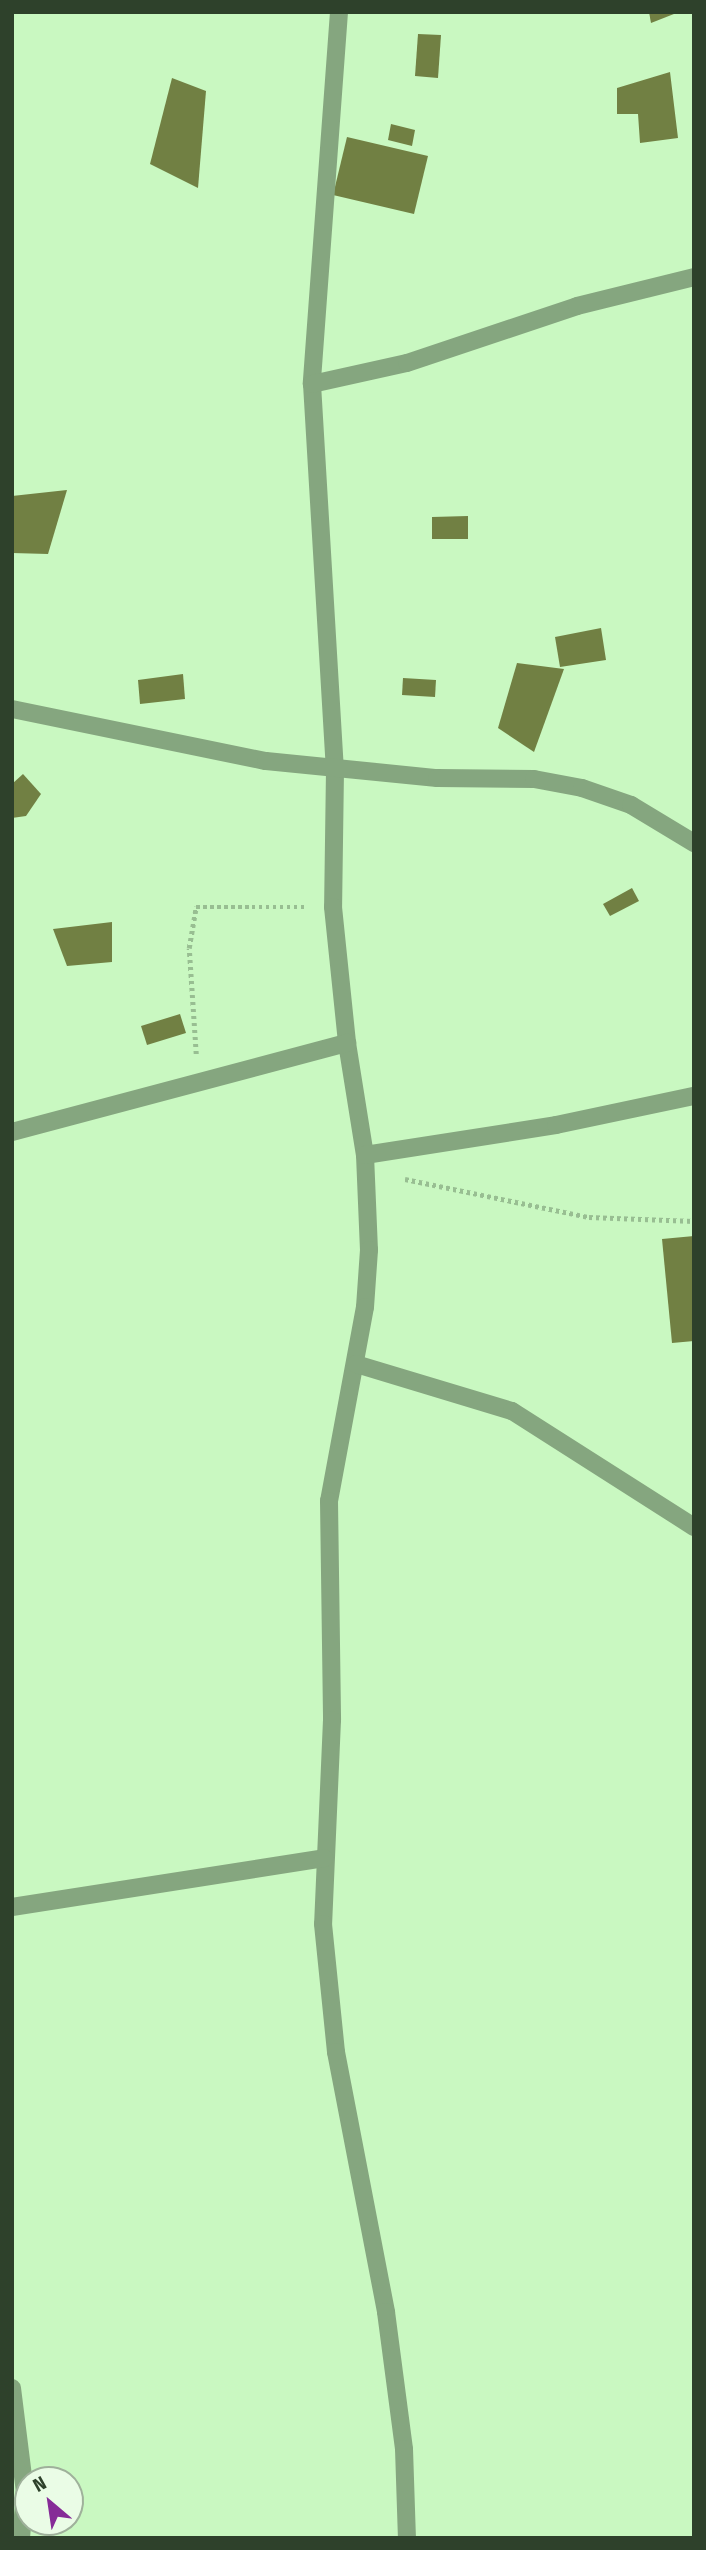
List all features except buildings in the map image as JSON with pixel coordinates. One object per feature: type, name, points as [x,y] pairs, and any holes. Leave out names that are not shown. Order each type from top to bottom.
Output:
[{"type":"street","points":[[339,12],[312,384],[335,770],[333,907],[347,1043],[365,1162],[369,1250],[356,1364],[335,1448],[329,1502],[332,1720],[323,1924],[336,2052],[386,2312],[404,2449],[407,2538]]},
{"type":"street","points":[[312,384],[407,363],[577,306],[694,277]]},
{"type":"street","points":[[12,709],[191,748],[335,770],[534,779],[582,788],[631,805],[694,843]]},
{"type":"street","points":[[12,1132],[347,1043]]},
{"type":"street","points":[[365,1162],[694,1096]]},
{"type":"street","points":[[356,1364],[512,1411],[694,1527]]},
{"type":"street","points":[[12,1907],[324,1858]]},
{"type":"street","points":[[12,2388],[25,2493],[21,2538]]},
{"type":"path","points":[[199,1083],[189,948],[196,907],[333,907]]},
{"type":"path","points":[[365,1162],[589,1217],[694,1222]]}]
